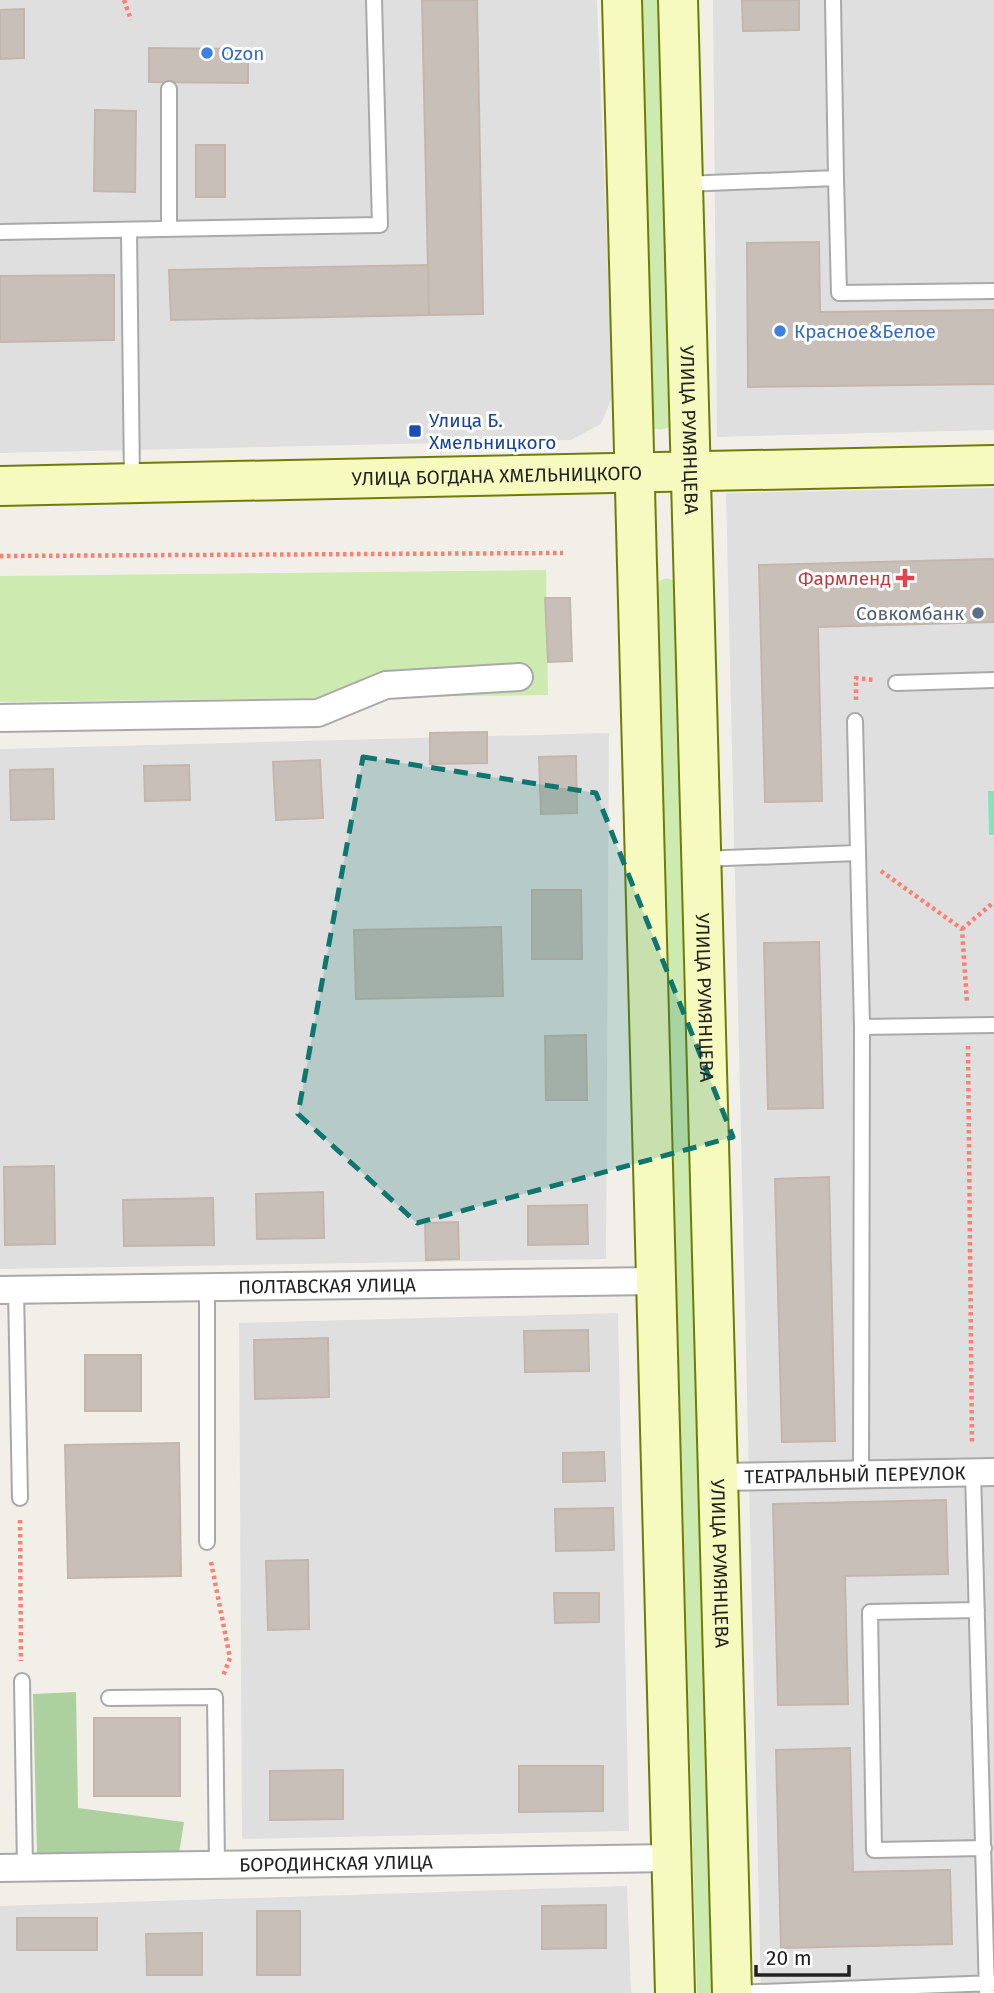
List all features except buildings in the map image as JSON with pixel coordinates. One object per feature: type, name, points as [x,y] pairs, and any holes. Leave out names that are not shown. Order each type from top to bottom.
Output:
[{"type":"main road","points":[[622,0],[675,1993]]},
{"type":"main road","name":"УЛИЦА РУМЯНЦЕВА","points":[[678,0],[732,1993]]},
{"type":"main road","name":"УЛИЦА БОГДАНА ХМЕЛЬНИЦКОГО","points":[[0,486],[994,465]]},
{"type":"street","points":[[0,718],[318,713],[386,685],[519,677]]},
{"type":"street","name":"ПОЛТАВСКАЯ УЛИЦА","points":[[8,1290],[655,1281]]},
{"type":"street","name":"ТЕАТРАЛЬНЫЙ ПЕРЕУЛОК","points":[[717,1477],[983,1472]]},
{"type":"street","name":"БОРОДИНСКАЯ УЛИЦА","points":[[12,1868],[671,1858]]},
{"type":"lane","points":[[0,232],[380,225],[374,0]]},
{"type":"lane","points":[[833,0],[839,293],[994,291]]},
{"type":"lane","points":[[169,89],[169,229]]},
{"type":"lane","points":[[682,184],[836,178]]},
{"type":"lane","points":[[129,230],[132,484]]},
{"type":"lane","points":[[896,683],[994,680]]},
{"type":"lane","points":[[855,721],[862,1027],[861,1475]]},
{"type":"lane","points":[[700,859],[857,853]]},
{"type":"lane","points":[[862,1027],[994,1025]]},
{"type":"lane","points":[[207,1288],[207,1542]]},
{"type":"lane","points":[[8,1290],[20,1498]]},
{"type":"lane","points":[[732,1993],[990,1987],[984,1848],[989,1826],[977,1610],[983,1472]]},
{"type":"lane","points":[[977,1610],[870,1612],[874,1850],[984,1848]]},
{"type":"lane","points":[[12,1868],[22,1681]]},
{"type":"lane","points":[[110,1698],[215,1697],[217,1866]]},
{"type":"path","points":[[124,0],[131,20]]},
{"type":"path","points":[[0,556],[563,553]]},
{"type":"path","points":[[855,721],[856,678],[896,683]]},
{"type":"path","points":[[857,853],[962,929]]},
{"type":"path","points":[[962,929],[994,902]]},
{"type":"path","points":[[962,929],[968,1026],[983,1472]]},
{"type":"path","points":[[20,1498],[22,1681]]},
{"type":"path","points":[[207,1542],[230,1658],[215,1697]]},
{"type":"highlighted area","points":[[363,757],[596,793],[733,1137],[417,1223],[298,1114]]},
{"type":"shaded area","points":[[0,0],[597,0],[613,395],[601,424],[571,440],[0,453]]},
{"type":"shaded area","points":[[713,0],[994,0],[994,430],[717,437]]},
{"type":"shaded area","points":[[994,488],[994,1993],[761,1993],[726,493]]},
{"type":"shaded area","points":[[609,733],[606,1259],[0,1269],[0,749]]},
{"type":"shaded area","points":[[618,1313],[629,1831],[242,1839],[239,1323]]},
{"type":"shaded area","points":[[627,1886],[631,1993],[0,1993],[0,1906]]},
{"type":"green space","points":[[636,0],[660,0],[673,424],[661,429],[648,425]]},
{"type":"green space","points":[[546,570],[548,695],[0,702],[0,576]]},
{"type":"green space","points":[[667,578],[675,581],[716,1993],[697,1993],[656,589],[659,581]]},
{"type":"green space","points":[[988,791],[994,791],[994,835],[989,835]]},
{"type":"green space","points":[[76,1692],[78,1808],[184,1822],[179,1854],[37,1853],[33,1694]]},
{"type":"place","name":"Ozon","points":[[207,53]]},
{"type":"place","name":"Красное&Белое","points":[[780,331]]},
{"type":"place","name":"Улица Б. Хмельницкого","points":[[415,431]]},
{"type":"place","name":"Фармленд","points":[[905,578]]},
{"type":"place","name":"Совкомбанк","points":[[978,613]]}]
